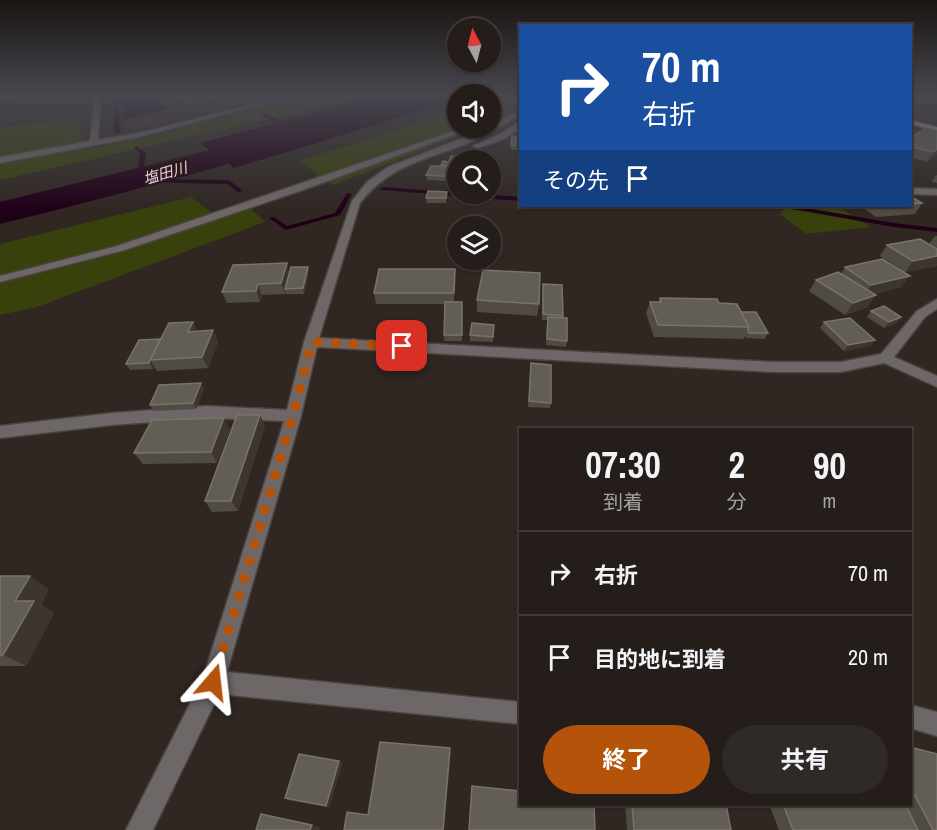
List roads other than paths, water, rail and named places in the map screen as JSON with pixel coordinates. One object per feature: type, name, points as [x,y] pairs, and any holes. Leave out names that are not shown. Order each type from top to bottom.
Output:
[{"type":"street","points":[[94,143],[95,134]]},
{"type":"street","points":[[0,160],[144,134]]},
{"type":"street","points":[[139,830],[213,682],[355,203],[370,184],[391,169],[483,134]]},
{"type":"street","points":[[432,164],[501,137],[504,134]]},
{"type":"street","points":[[0,279],[121,248],[447,136]]},
{"type":"street","points":[[391,169],[422,168]]},
{"type":"street","points":[[912,191],[937,192]]},
{"type":"street","points":[[885,358],[921,314],[937,303]]},
{"type":"street","points":[[312,342],[773,367],[841,367],[885,358],[937,382]]},
{"type":"street","points":[[0,432],[112,419],[207,412],[293,416]]},
{"type":"street","points":[[213,682],[519,713]]},
{"type":"street","points":[[912,717],[937,724]]},
{"type":"waterway","name":"塩田川","points":[[0,213],[217,158],[302,134]]},
{"type":"waterway","points":[[137,148],[143,153],[139,181],[229,182],[240,191]]},
{"type":"waterway","points":[[383,189],[519,199]]},
{"type":"waterway","points":[[272,218],[286,228],[300,226],[338,214],[349,194]]},
{"type":"waterway","points":[[792,207],[937,230]]}]
